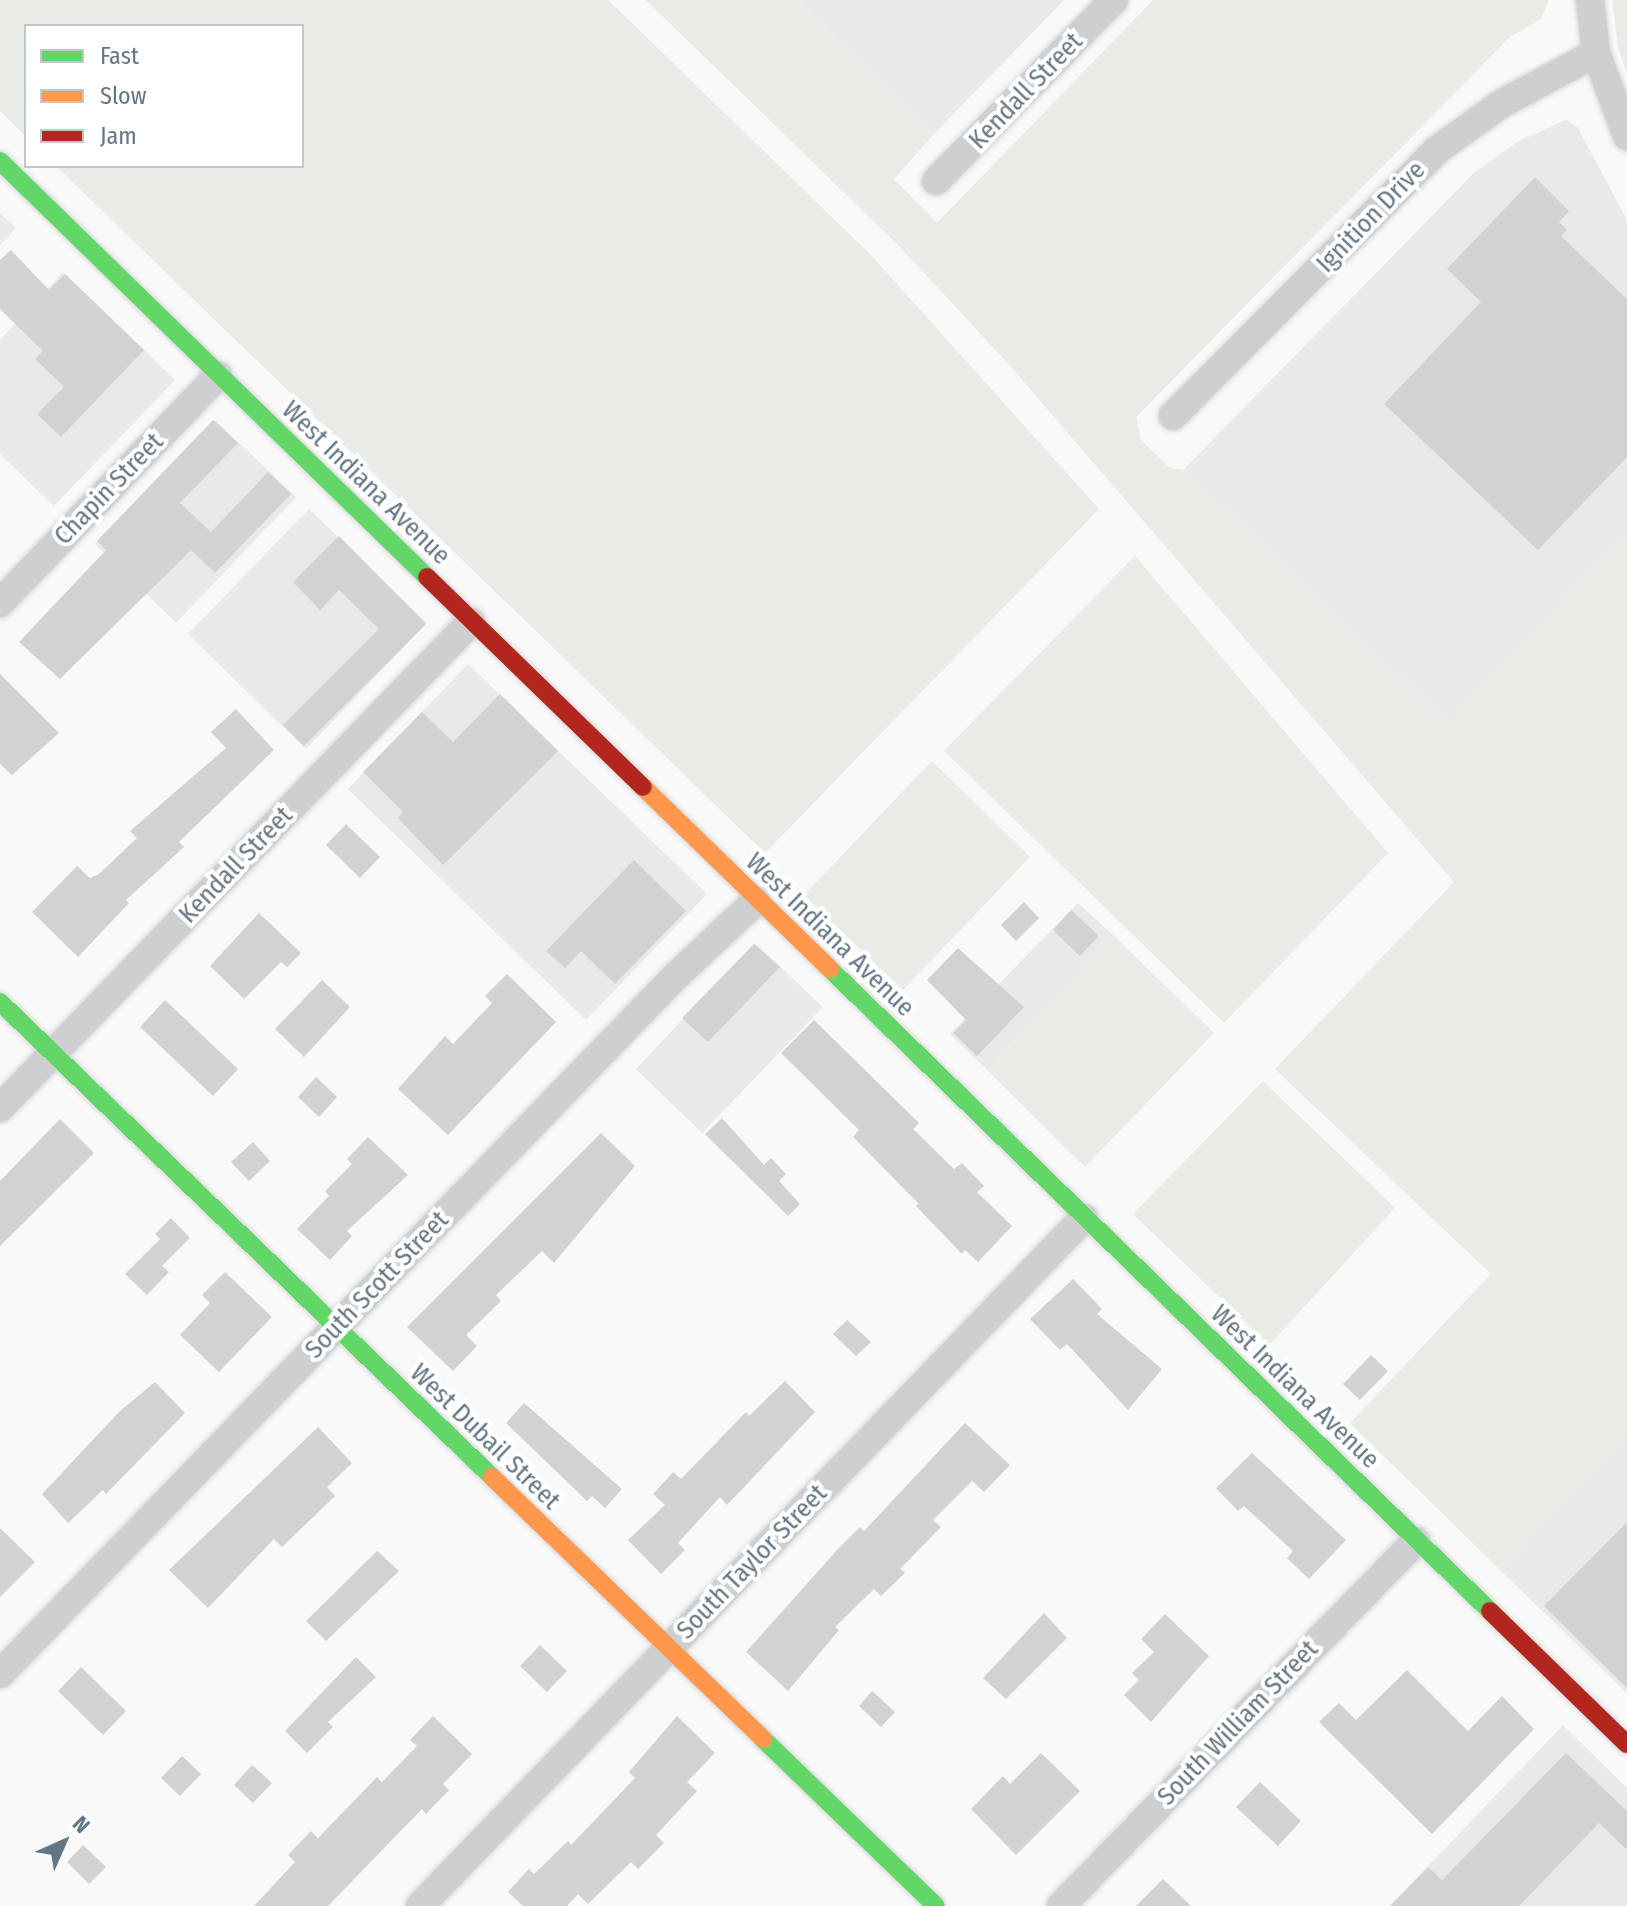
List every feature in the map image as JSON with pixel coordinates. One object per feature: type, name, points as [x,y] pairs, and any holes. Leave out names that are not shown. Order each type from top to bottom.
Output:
[{"type":"street","name":"Kendall Street","points":[[936,181],[1114,0]]},
{"type":"street","points":[[1590,0],[1596,53],[1627,136]]},
{"type":"street","name":"Ignition Drive","points":[[1173,416],[1437,150],[1501,104],[1596,53]]},
{"type":"street","name":"West Indiana Avenue","points":[[0,161],[756,901],[1627,1744]]},
{"type":"street","name":"Chapin Street","points":[[0,603],[218,376]]},
{"type":"street","name":"Kendall Street","points":[[0,1108],[471,622]]},
{"type":"street","name":"South Scott Street","points":[[0,1674],[677,975],[756,901]]},
{"type":"street","name":"West Dubail Street","points":[[0,1002],[936,1906]]},
{"type":"street","name":"South Taylor Street","points":[[420,1906],[1084,1218]]},
{"type":"street","name":"South William Street","points":[[1061,1906],[1416,1541]]},
{"type":"shaded area","points":[[0,0],[608,0],[869,253],[1099,509],[765,853],[58,168],[304,168],[304,24],[24,24],[24,135],[0,111]]},
{"type":"shaded area","points":[[646,0],[798,0],[934,134],[894,179],[937,223],[1153,0],[1549,0],[1541,19],[1510,37],[1136,417],[1141,440],[1170,468],[1183,470],[1448,723],[1627,531],[1627,1436],[1499,1569],[1350,1423],[1491,1274],[1275,1069],[1454,882],[1012,368],[900,247]]},
{"type":"shaded area","points":[[798,0],[1064,0],[934,134]]},
{"type":"shaded area","points":[[1612,0],[1627,0],[1627,75],[1618,47]]},
{"type":"shaded area","points":[[1566,120],[1578,128],[1627,220],[1627,531],[1449,724],[1183,470],[1475,172],[1517,142]]},
{"type":"shaded area","points":[[0,213],[16,228],[0,245]]},
{"type":"shaded area","points":[[63,272],[175,380],[54,506],[0,454],[0,340]]},
{"type":"shaded area","points":[[216,421],[296,497],[176,623],[95,544]]},
{"type":"shaded area","points":[[309,509],[427,623],[306,749],[188,634]]},
{"type":"shaded area","points":[[1135,556],[1388,853],[1224,1023],[944,751]]},
{"type":"shaded area","points":[[468,664],[707,894],[586,1020],[348,789]]},
{"type":"shaded area","points":[[932,761],[1030,857],[903,990],[804,895]]},
{"type":"shaded area","points":[[1078,903],[1115,937],[987,1070],[950,1034]]},
{"type":"shaded area","points":[[1115,937],[1214,1033],[1085,1167],[987,1070]]},
{"type":"shaded area","points":[[755,943],[823,1007],[702,1133],[636,1069]]},
{"type":"shaded area","points":[[1263,1081],[1395,1208],[1269,1345],[1133,1214]]},
{"type":"shaded area","points":[[1627,1436],[1627,1693],[1499,1569]]},
{"type":"shaded area","points":[[1563,1725],[1627,1788],[1627,1906],[1390,1906]]},
{"type":"building","points":[[1535,177],[1569,211],[1559,222],[1567,230],[1561,236],[1627,299],[1627,457],[1538,550],[1384,404],[1481,302],[1447,269]]},
{"type":"building","points":[[11,250],[49,290],[65,274],[144,350],[61,437],[37,414],[64,387],[35,359],[43,351],[0,309],[0,260]]},
{"type":"building","points":[[213,420],[238,443],[180,503],[211,532],[268,472],[291,494],[215,573],[191,550],[60,679],[19,642],[106,550],[97,541]]},
{"type":"building","points":[[339,536],[426,624],[304,746],[283,725],[379,629],[339,590],[320,610],[293,582]]},
{"type":"building","points":[[0,674],[59,733],[12,775],[0,764]]},
{"type":"building","points":[[500,694],[558,751],[443,865],[398,818],[403,812],[363,772],[422,712],[453,742]]},
{"type":"building","points":[[236,709],[274,750],[179,842],[184,847],[126,900],[129,903],[78,957],[32,912],[77,866],[90,878],[99,874],[137,838],[130,831],[226,748],[211,732]]},
{"type":"building","points":[[346,824],[380,857],[360,878],[326,845]]},
{"type":"building","points":[[634,860],[686,911],[615,984],[581,951],[565,968],[546,951]]},
{"type":"building","points":[[1024,902],[1039,918],[1016,941],[1001,925]]},
{"type":"building","points":[[1071,910],[1099,936],[1080,956],[1053,930]]},
{"type":"building","points":[[259,913],[301,953],[287,967],[281,962],[244,999],[210,966]]},
{"type":"building","points":[[754,944],[780,967],[708,1042],[682,1018]]},
{"type":"building","points":[[958,948],[1024,1007],[977,1056],[953,1033],[966,1020],[927,980]]},
{"type":"building","points":[[507,974],[556,1022],[448,1135],[398,1089],[445,1036],[453,1044],[492,1003],[485,996]]},
{"type":"building","points":[[322,980],[350,1007],[304,1057],[275,1029]]},
{"type":"building","points":[[165,1000],[238,1069],[213,1096],[140,1027]]},
{"type":"building","points":[[814,1020],[919,1123],[913,1129],[954,1169],[962,1163],[984,1186],[977,1192],[1012,1226],[978,1262],[965,1250],[962,1254],[916,1206],[919,1204],[853,1137],[859,1130],[781,1053]]},
{"type":"building","points":[[316,1077],[337,1097],[319,1117],[298,1097]]},
{"type":"building","points":[[722,1118],[764,1165],[771,1158],[786,1174],[779,1181],[800,1204],[788,1216],[705,1134]]},
{"type":"building","points":[[60,1119],[94,1153],[0,1246],[0,1181]]},
{"type":"building","points":[[601,1133],[635,1166],[554,1263],[542,1251],[496,1295],[501,1301],[466,1335],[477,1346],[453,1371],[407,1327]]},
{"type":"building","points":[[368,1137],[408,1175],[347,1231],[352,1236],[330,1260],[297,1229],[329,1196],[325,1191],[352,1164],[347,1159]]},
{"type":"building","points":[[253,1142],[270,1161],[249,1181],[231,1162]]},
{"type":"building","points":[[171,1218],[190,1238],[162,1266],[169,1272],[147,1295],[125,1274],[160,1239],[155,1234]]},
{"type":"building","points":[[225,1272],[272,1317],[219,1372],[180,1335],[210,1303],[202,1295]]},
{"type":"building","points":[[1073,1279],[1102,1309],[1097,1314],[1162,1369],[1128,1410],[1067,1344],[1060,1350],[1030,1319]]},
{"type":"building","points":[[847,1320],[871,1342],[856,1356],[833,1334]]},
{"type":"building","points":[[1371,1355],[1388,1371],[1360,1400],[1343,1384]]},
{"type":"building","points":[[785,1381],[815,1412],[727,1505],[720,1497],[678,1543],[685,1550],[661,1574],[628,1540],[665,1505],[653,1494],[673,1472],[681,1479],[746,1412],[749,1416]]},
{"type":"building","points":[[155,1382],[185,1413],[106,1494],[103,1490],[68,1523],[42,1494],[120,1411]]},
{"type":"building","points":[[524,1403],[622,1489],[605,1508],[592,1496],[587,1501],[506,1423]]},
{"type":"building","points":[[965,1423],[1010,1465],[984,1492],[972,1481],[933,1520],[941,1527],[900,1569],[905,1573],[881,1596],[874,1589],[835,1627],[839,1630],[788,1691],[746,1652],[837,1550],[860,1527],[864,1531]]},
{"type":"building","points":[[318,1427],[352,1463],[327,1487],[335,1496],[282,1547],[274,1539],[208,1608],[169,1570]]},
{"type":"building","points":[[1252,1453],[1346,1540],[1309,1579],[1287,1558],[1293,1551],[1244,1506],[1238,1511],[1216,1488]]},
{"type":"building","points":[[1627,1522],[1627,1688],[1544,1606]]},
{"type":"building","points":[[0,1528],[35,1562],[0,1597]]},
{"type":"building","points":[[377,1551],[399,1571],[326,1641],[306,1621]]},
{"type":"building","points":[[1044,1613],[1067,1638],[1006,1699],[983,1678]]},
{"type":"building","points":[[1165,1614],[1209,1656],[1151,1722],[1124,1695],[1139,1680],[1132,1673],[1154,1652],[1141,1639]]},
{"type":"building","points":[[540,1645],[567,1671],[547,1692],[520,1666]]},
{"type":"building","points":[[356,1657],[376,1677],[328,1722],[333,1727],[307,1753],[285,1731]]},
{"type":"building","points":[[81,1667],[126,1711],[103,1735],[58,1691]]},
{"type":"building","points":[[1407,1670],[1468,1731],[1502,1696],[1534,1729],[1432,1834],[1319,1722],[1339,1703],[1356,1720]]},
{"type":"building","points":[[872,1691],[895,1712],[881,1727],[859,1706]]},
{"type":"building","points":[[433,1716],[472,1754],[443,1784],[449,1790],[426,1814],[422,1809],[328,1906],[254,1906],[295,1862],[288,1855],[311,1831],[318,1838],[377,1777],[382,1782],[417,1746],[410,1740]]},
{"type":"building","points":[[677,1716],[715,1753],[687,1782],[697,1791],[656,1835],[664,1843],[638,1869],[631,1862],[588,1904],[578,1894],[567,1906],[523,1906],[508,1892],[529,1869],[534,1874],[568,1841],[571,1845],[635,1778],[629,1772]]},
{"type":"building","points":[[1041,1753],[1080,1791],[1016,1855],[971,1809],[1003,1776],[1010,1784]]},
{"type":"building","points":[[1566,1753],[1627,1811],[1627,1850],[1599,1823],[1519,1906],[1390,1906],[1428,1867],[1442,1880]]},
{"type":"building","points":[[182,1756],[201,1774],[180,1796],[161,1778]]},
{"type":"building","points":[[252,1765],[272,1783],[253,1803],[234,1785]]},
{"type":"building","points":[[1260,1782],[1301,1821],[1278,1846],[1236,1807]]},
{"type":"building","points":[[83,1845],[106,1867],[89,1884],[67,1862]]},
{"type":"building","points":[[1163,1879],[1191,1906],[1136,1906]]},
{"type":"traffic: fast","points":[[0,161],[427,577]]},
{"type":"traffic: fast","points":[[830,969],[1490,1611]]},
{"type":"traffic: fast","points":[[0,1002],[492,1477]]},
{"type":"traffic: fast","points":[[763,1739],[936,1906]]},
{"type":"traffic: slow","points":[[643,787],[830,969]]},
{"type":"traffic: slow","points":[[492,1477],[763,1739]]},
{"type":"traffic: jam","points":[[427,577],[643,787]]},
{"type":"traffic: jam","points":[[1490,1611],[1627,1744]]}]
